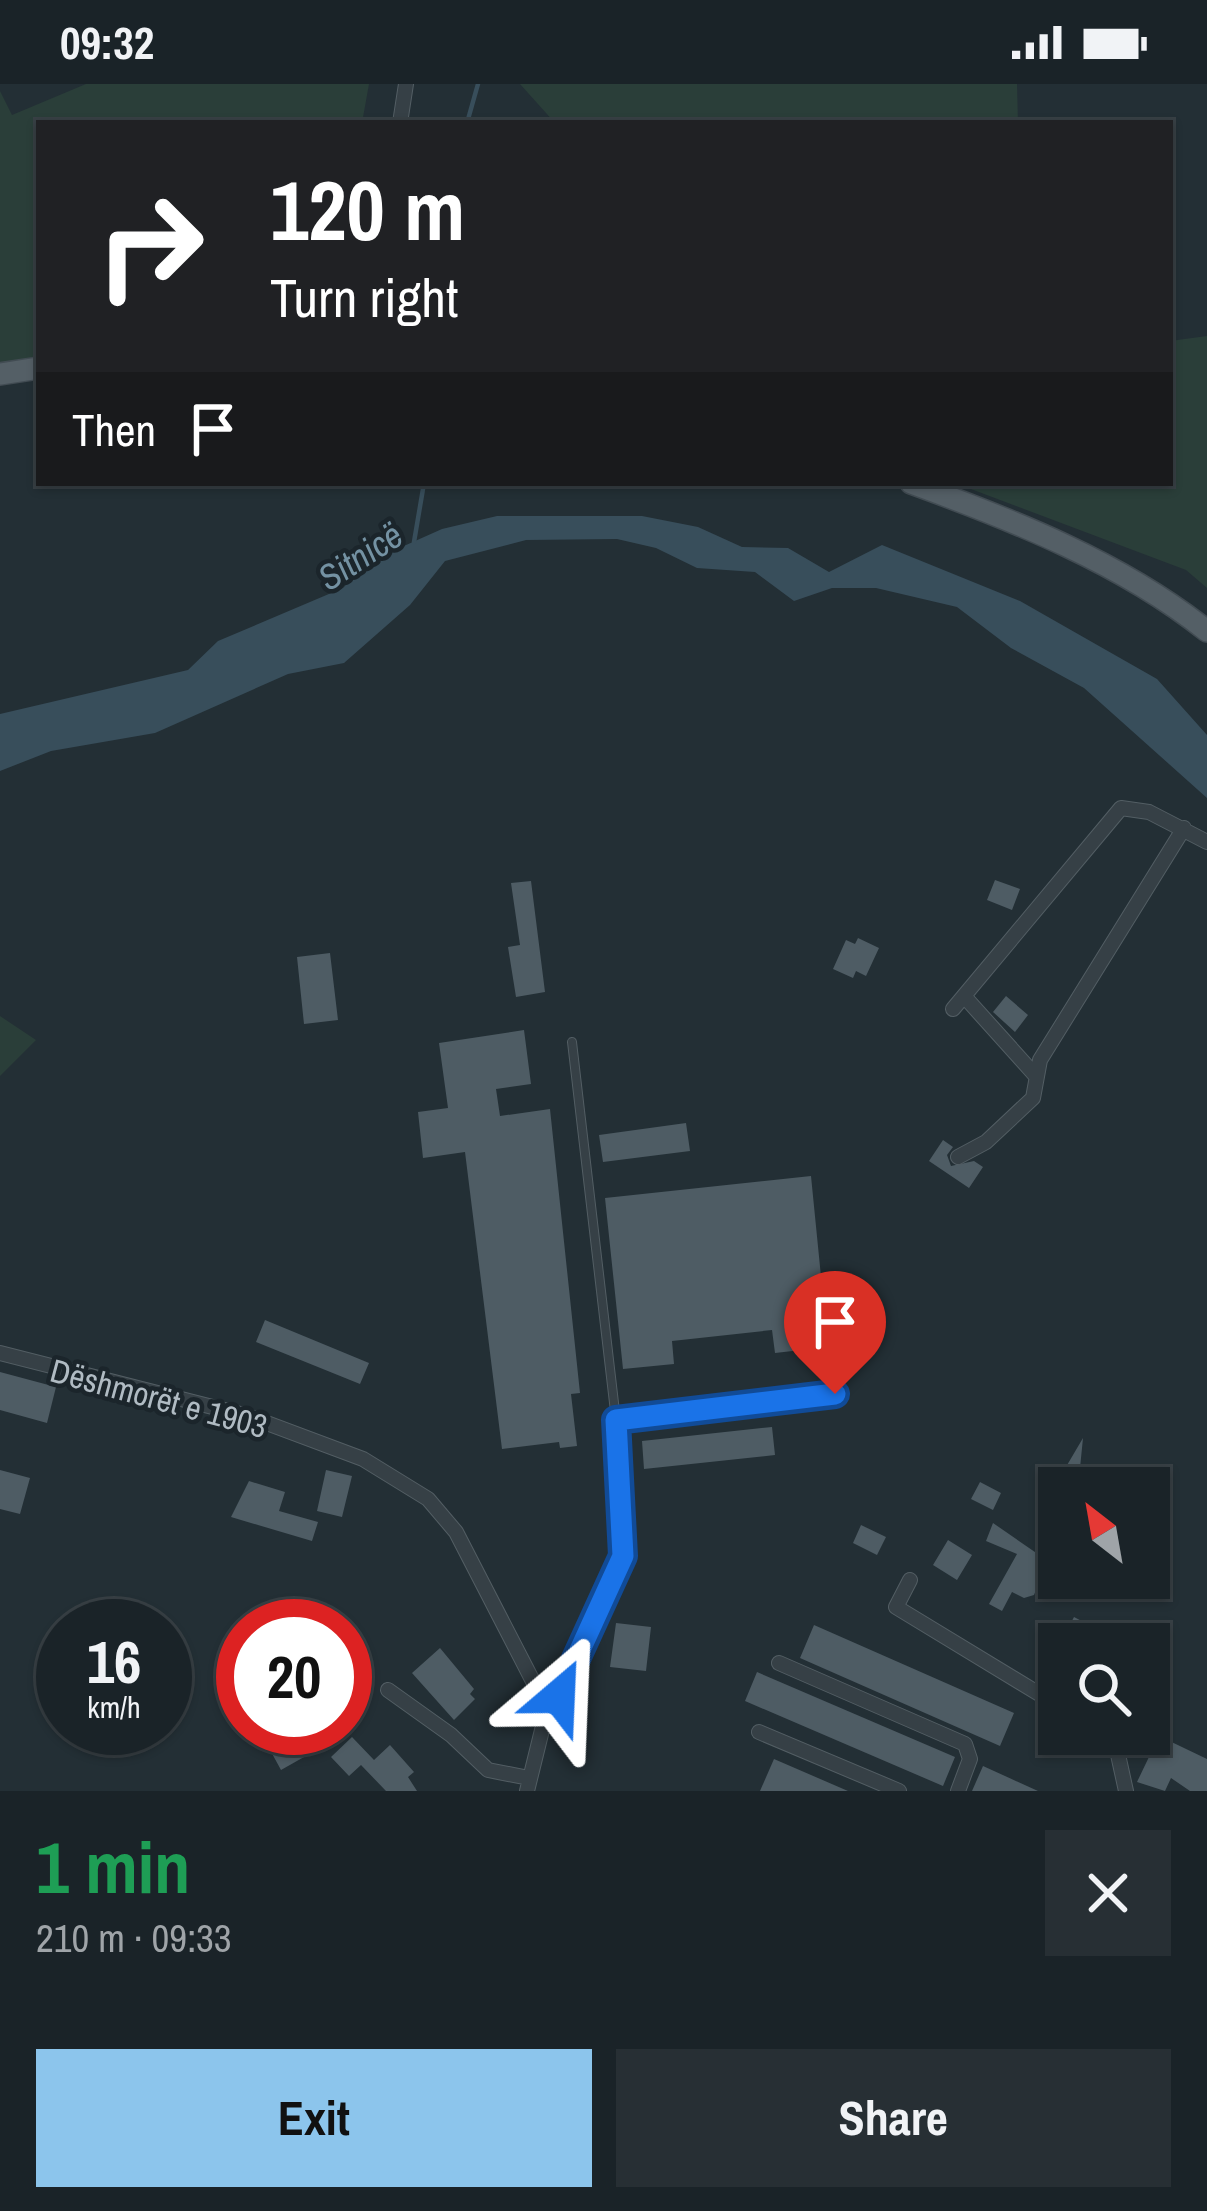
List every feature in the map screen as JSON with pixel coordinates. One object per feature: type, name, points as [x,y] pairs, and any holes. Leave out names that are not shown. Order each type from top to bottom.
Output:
[{"type":"main road","points":[[0,374],[36,368]]},
{"type":"main road","points":[[918,486],[1063,545],[1172,603],[1207,631]]},
{"type":"street","points":[[400,120],[406,84]]},
{"type":"street","points":[[953,1009],[1121,808],[1132,806],[1207,842]]},
{"type":"street","points":[[958,1156],[1016,1118],[1033,1098],[1035,1075],[1102,955],[1184,828]]},
{"type":"street","points":[[964,996],[1035,1075]]},
{"type":"street","name":"Dëshmorët e 1903","points":[[0,1353],[248,1416],[363,1460],[418,1491],[456,1532],[542,1704]]},
{"type":"street","points":[[910,1580],[896,1607],[1038,1693]]},
{"type":"street","points":[[779,1663],[965,1744],[970,1759],[958,1791]]},
{"type":"street","points":[[388,1690],[452,1735],[488,1769],[528,1785],[543,1726],[542,1704]]},
{"type":"street","points":[[760,1732],[899,1791]]},
{"type":"street","points":[[1117,1755],[1126,1791]]},
{"type":"lane","points":[[542,1704],[559,1696],[623,1556],[616,1420],[572,1042]]},
{"type":"lane","points":[[616,1420],[835,1394]]},
{"type":"green space","points":[[86,84],[369,84],[363,120],[36,120],[36,357],[0,363],[0,91],[12,115]]},
{"type":"green space","points":[[520,84],[1017,84],[1018,120],[552,120]]},
{"type":"green space","points":[[1207,336],[1207,588],[1186,570],[963,486],[1173,486],[1173,341]]},
{"type":"green space","points":[[0,1016],[36,1040],[0,1076]]},
{"type":"water","points":[[497,516],[642,516],[698,527],[742,547],[788,548],[829,572],[882,545],[1020,601],[1157,679],[1207,735],[1207,798],[1084,688],[1011,648],[957,607],[876,588],[832,588],[794,601],[755,572],[697,568],[656,548],[617,539],[526,540],[445,561],[410,605],[344,663],[288,674],[155,733],[51,751],[0,771],[0,714],[188,670],[218,641],[343,588],[368,562],[442,529]]},
{"type":"building","points":[[995,880],[1020,889],[1012,910],[987,900]]},
{"type":"building","points":[[531,881],[545,992],[516,997],[508,947],[520,945],[511,883]]},
{"type":"building","points":[[858,938],[879,948],[866,976],[856,971],[853,978],[833,969],[846,940],[855,944]]},
{"type":"building","points":[[330,953],[338,1020],[304,1024],[297,957]]},
{"type":"building","points":[[1006,996],[1028,1015],[1015,1032],[993,1012]]},
{"type":"building","points":[[524,1030],[531,1084],[496,1089],[500,1116],[550,1109],[580,1393],[571,1394],[577,1446],[560,1448],[559,1442],[502,1449],[465,1152],[423,1158],[418,1112],[448,1108],[439,1043]]},
{"type":"building","points":[[686,1123],[690,1151],[603,1162],[599,1135]]},
{"type":"building","points":[[943,1140],[953,1147],[947,1155],[951,1166],[974,1161],[983,1167],[969,1188],[929,1161]]},
{"type":"building","points":[[811,1176],[828,1347],[775,1353],[772,1330],[672,1341],[674,1364],[623,1369],[605,1198]]},
{"type":"building","points":[[265,1320],[369,1363],[360,1384],[256,1342]]},
{"type":"building","points":[[0,1372],[56,1387],[47,1423],[0,1410]]},
{"type":"building","points":[[772,1427],[775,1455],[644,1469],[642,1441]]},
{"type":"building","points":[[1083,1438],[1080,1467],[1066,1467]]},
{"type":"building","points":[[0,1470],[30,1478],[20,1514],[0,1509]]},
{"type":"building","points":[[326,1470],[352,1476],[342,1517],[317,1511]]},
{"type":"building","points":[[249,1481],[285,1492],[279,1511],[318,1522],[312,1541],[231,1517]]},
{"type":"building","points":[[980,1482],[1001,1493],[993,1510],[971,1499]]},
{"type":"building","points":[[993,1523],[1038,1554],[1034,1595],[1024,1598],[1012,1592],[1002,1611],[989,1604],[1017,1554],[986,1541]]},
{"type":"building","points":[[861,1525],[886,1537],[877,1555],[853,1543]]},
{"type":"building","points":[[948,1540],[972,1555],[957,1580],[933,1565]]},
{"type":"building","points":[[616,1623],[651,1627],[646,1671],[610,1667]]},
{"type":"building","points":[[814,1625],[1014,1713],[1000,1746],[800,1658]]},
{"type":"building","points":[[440,1648],[474,1689],[470,1694],[475,1699],[454,1720],[412,1673]]},
{"type":"building","points":[[757,1672],[955,1757],[943,1786],[745,1701]]},
{"type":"building","points":[[1170,1741],[1207,1759],[1207,1791],[1190,1791],[1171,1778],[1165,1791],[1137,1782],[1150,1755],[1170,1755]]},
{"type":"building","points":[[390,1745],[414,1772],[408,1777],[417,1791],[386,1791],[361,1765],[349,1776],[331,1757],[369,1755],[374,1760]]},
{"type":"building","points":[[273,1755],[304,1757],[281,1770]]},
{"type":"building","points":[[774,1759],[848,1791],[760,1791]]},
{"type":"building","points":[[983,1766],[1038,1791],[972,1791]]},
{"type":"waterway","points":[[468,120],[478,84]]},
{"type":"waterway","name":"Sitnicë","points":[[414,542],[423,486]]},
{"type":"route","points":[[559,1696],[623,1556],[616,1420],[835,1394]]}]
